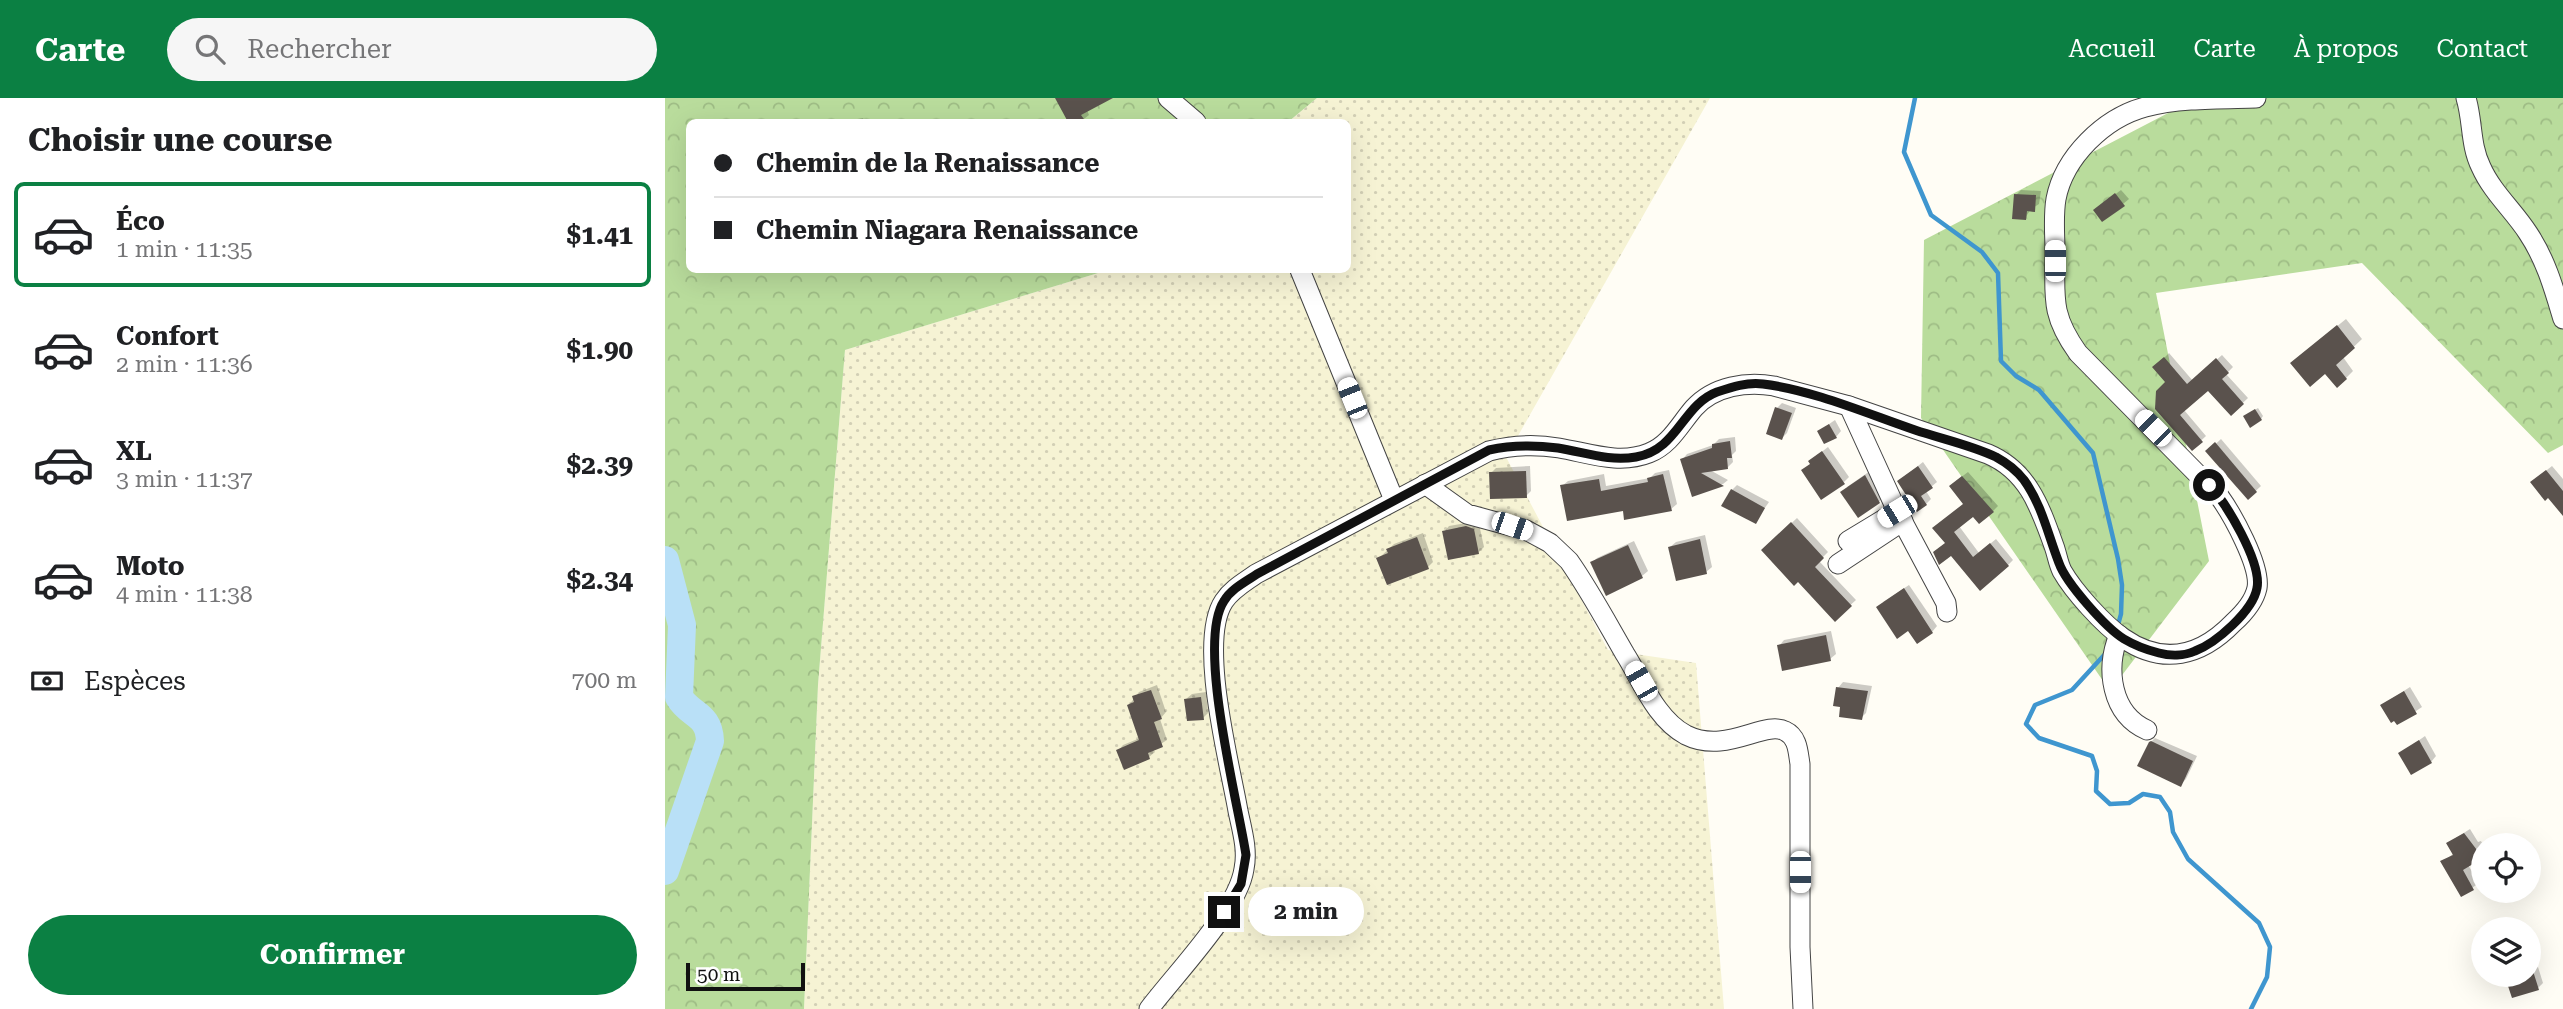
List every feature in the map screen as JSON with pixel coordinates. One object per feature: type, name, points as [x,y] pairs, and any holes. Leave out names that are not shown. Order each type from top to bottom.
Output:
[{"type":"street","points":[[1168,98],[1192,119]]},
{"type":"street","points":[[1149,1009],[1235,896],[1244,869],[1244,841],[1214,673],[1216,620],[1223,602],[1240,585],[1257,574],[1489,450],[1530,446],[1619,459],[1639,457],[1665,443],[1702,401],[1713,394],[1739,385],[1774,386],[1849,406],[1988,454],[2015,470],[2036,498],[2063,572],[2076,590],[2119,635],[2135,645],[2159,653],[2183,654],[2196,651],[2225,631],[2251,603],[2257,589],[2249,553],[2228,508],[2219,496],[2078,353],[2063,333],[2055,302],[2055,220],[2060,184],[2071,160],[2111,123],[2143,107],[2177,101],[2256,98]]},
{"type":"street","points":[[2466,98],[2472,143],[2482,170],[2529,234],[2549,273],[2563,319]]},
{"type":"street","points":[[1301,273],[1394,500]]},
{"type":"street","points":[[1849,406],[1900,516],[1946,603],[1947,612]]},
{"type":"street","points":[[1425,484],[1467,514],[1526,530],[1549,543],[1569,561],[1654,703],[1673,727],[1686,735],[1712,743],[1780,729],[1791,734],[1795,740],[1800,764],[1800,947],[1803,1009]]},
{"type":"street","points":[[1848,541],[1900,516]]},
{"type":"street","points":[[1838,564],[1900,516]]},
{"type":"street","points":[[2119,635],[2111,662],[2116,691],[2122,710],[2136,725],[2147,730]]},
{"type":"shaded area","points":[[1317,98],[1710,98],[1506,457],[1608,650],[1696,663],[1724,1009],[804,1009],[818,685],[845,350],[1098,273],[1351,273],[1351,119],[1292,119]]},
{"type":"green space","points":[[665,98],[1317,98],[1292,119],[686,119],[686,273],[1098,273],[845,350],[818,685],[804,1009],[665,1009]]},
{"type":"green space","points":[[2197,98],[2563,98],[2563,445],[2548,453],[2362,263],[2156,293],[2209,561],[2110,691],[1921,418],[1924,240]]},
{"type":"building","points":[[1055,98],[1113,98],[1081,115],[1084,119],[1066,119]]},
{"type":"building","points":[[2115,193],[2125,206],[2102,222],[2093,210]]},
{"type":"building","points":[[2014,194],[2036,195],[2035,212],[2027,211],[2026,220],[2012,219]]},
{"type":"building","points":[[2337,325],[2355,348],[2336,365],[2347,379],[2337,388],[2325,374],[2310,387],[2290,363]]},
{"type":"building","points":[[2164,357],[2187,384],[2216,358],[2229,373],[2222,379],[2244,404],[2231,416],[2208,391],[2180,415],[2203,442],[2192,451],[2155,409],[2156,391],[2165,382],[2152,367]]},
{"type":"building","points":[[1775,407],[1792,413],[1782,440],[1766,434]]},
{"type":"building","points":[[2255,409],[2262,420],[2250,428],[2243,416]]},
{"type":"building","points":[[1829,424],[1837,438],[1824,444],[1817,431]]},
{"type":"building","points":[[1730,441],[1732,458],[1727,458],[1728,469],[1701,473],[1724,486],[1692,497],[1680,459],[1712,448],[1712,444]]},
{"type":"building","points":[[2215,442],[2257,492],[2248,500],[2205,451]]},
{"type":"building","points":[[1822,451],[1845,484],[1821,500],[1801,470]]},
{"type":"building","points":[[1918,466],[1933,488],[1921,496],[1927,505],[1917,512],[1897,481]]},
{"type":"building","points":[[2546,470],[2563,491],[2563,516],[2548,498],[2545,501],[2530,482]]},
{"type":"building","points":[[1526,471],[1527,498],[1490,499],[1489,472]]},
{"type":"building","points":[[1663,474],[1672,511],[1624,520],[1623,511],[1567,521],[1560,485],[1599,479],[1601,491],[1648,482],[1647,478]]},
{"type":"building","points":[[1865,475],[1880,503],[1858,518],[1840,492]]},
{"type":"building","points":[[1962,476],[1994,512],[1979,524],[1973,517],[1954,532],[1973,557],[1990,543],[2009,566],[1980,591],[1951,556],[1939,565],[1933,552],[1945,543],[1932,528],[1963,504],[1949,486]]},
{"type":"building","points":[[1731,489],[1765,508],[1756,524],[1721,506]]},
{"type":"building","points":[[1791,522],[1824,558],[1815,567],[1852,606],[1835,622],[1798,582],[1794,586],[1761,550]]},
{"type":"building","points":[[1466,526],[1474,529],[1479,554],[1448,560],[1442,531]]},
{"type":"building","points":[[1417,537],[1429,569],[1387,585],[1376,558],[1388,553],[1386,549]]},
{"type":"building","points":[[1700,539],[1707,574],[1676,581],[1668,547]]},
{"type":"building","points":[[1628,545],[1643,578],[1606,596],[1590,562]]},
{"type":"building","points":[[1904,588],[1933,633],[1917,644],[1908,631],[1897,639],[1876,607]]},
{"type":"building","points":[[1826,635],[1831,661],[1782,671],[1777,645]]},
{"type":"building","points":[[1836,687],[1868,691],[1862,720],[1839,717],[1840,707],[1833,706]]},
{"type":"building","points":[[1151,690],[1162,719],[1154,722],[1163,747],[1148,753],[1150,759],[1124,770],[1116,750],[1139,740],[1127,705],[1134,702],[1132,696]]},
{"type":"building","points":[[2404,691],[2417,714],[2397,725],[2394,721],[2391,723],[2380,705]]},
{"type":"building","points":[[1201,697],[1204,720],[1187,721],[1184,699]]},
{"type":"building","points":[[2419,740],[2432,763],[2411,775],[2398,753]]},
{"type":"building","points":[[2151,741],[2193,761],[2181,787],[2137,766]]},
{"type":"building","points":[[2464,833],[2471,842],[2471,865],[2463,870],[2471,885],[2471,892],[2461,897],[2440,861],[2453,855],[2446,843]]},
{"type":"building","points":[[2508,987],[2538,987],[2539,990],[2512,998]]},
{"type":"waterway","points":[[1915,98],[1904,152],[1931,215],[1982,252],[1998,273],[2001,361],[2016,376],[2039,390],[2093,453],[2122,585],[2118,625]]},
{"type":"waterway","points":[[665,560],[682,625],[679,697],[703,720],[710,741],[665,871]]},
{"type":"waterway","points":[[2106,653],[2072,690],[2035,705],[2026,724],[2039,738],[2092,756],[2097,771],[2096,791],[2110,804],[2129,803],[2143,794],[2160,797],[2170,812],[2173,832],[2188,859],[2259,923],[2270,947],[2267,977],[2251,1009]]},
{"type":"route","points":[[1224,912],[1241,884],[1246,855],[1214,673],[1216,620],[1223,602],[1240,585],[1257,574],[1489,450],[1530,446],[1619,459],[1639,457],[1665,443],[1702,401],[1739,385],[1774,386],[1849,406],[1988,454],[2015,470],[2036,498],[2058,561],[2076,590],[2124,639],[2170,655],[2196,651],[2208,644],[2240,617],[2251,603],[2257,589],[2249,553],[2228,508],[2209,485]]}]
